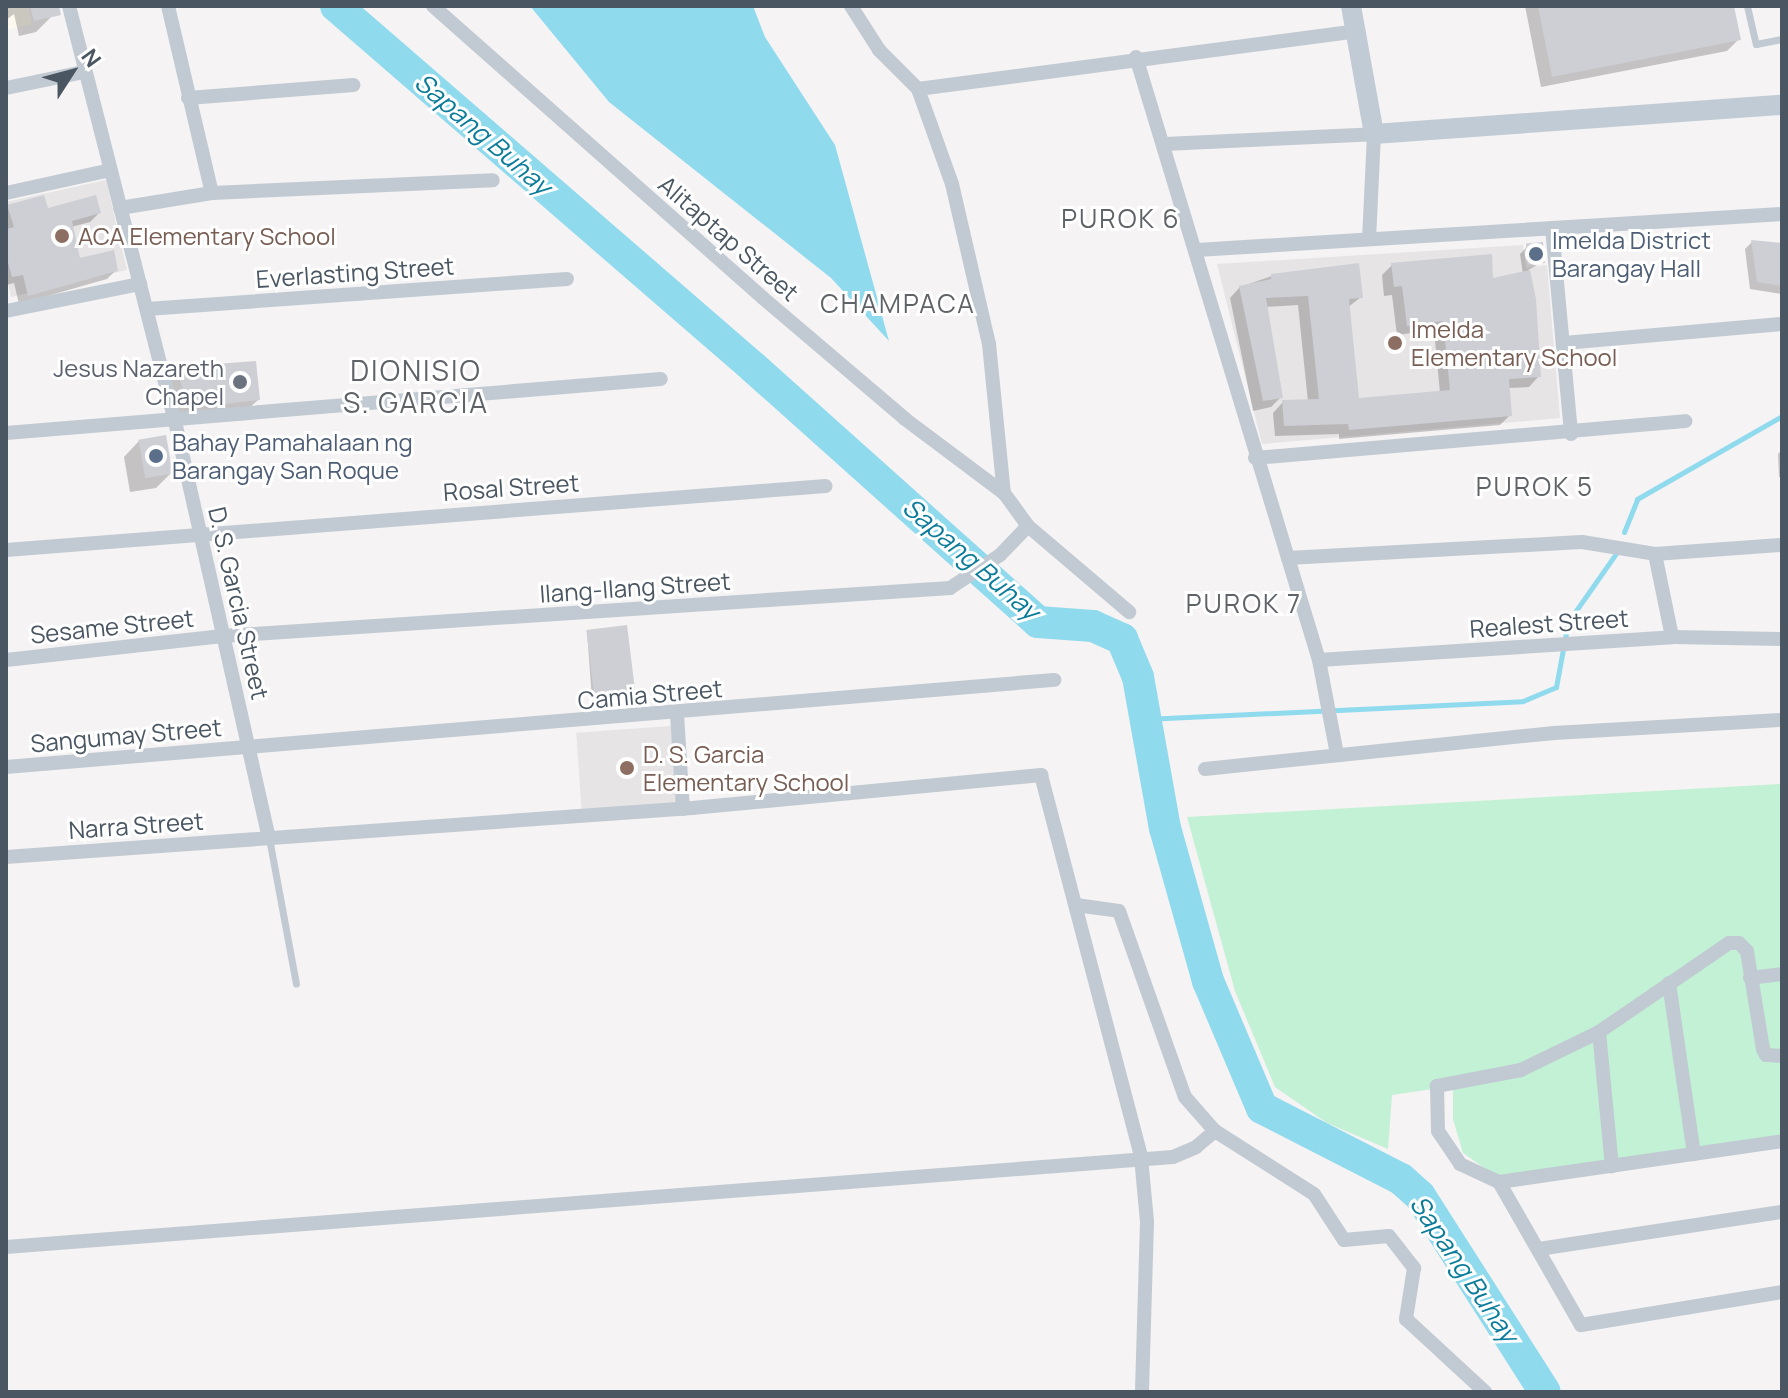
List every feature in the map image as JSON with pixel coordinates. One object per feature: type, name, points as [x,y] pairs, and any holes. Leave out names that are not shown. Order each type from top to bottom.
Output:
[{"type":"street","name":"D. S. Garcia Street","points":[[69,6],[174,417],[269,838]]},
{"type":"street","points":[[168,6],[212,193]]},
{"type":"street","name":"Alitaptap Street","points":[[433,6],[763,298],[905,419],[1004,493],[1028,526],[1129,612]]},
{"type":"street","points":[[851,6],[879,50],[918,89],[952,184],[989,344],[1004,493]]},
{"type":"street","points":[[1351,6],[1358,31],[1374,134],[1369,239]]},
{"type":"street","points":[[918,89],[1136,57],[1358,31]]},
{"type":"street","points":[[1136,57],[1197,250],[1255,458],[1319,660],[1337,754]]},
{"type":"street","points":[[6,88],[84,72]]},
{"type":"street","points":[[188,98],[353,85]]},
{"type":"street","points":[[1165,144],[1374,134],[1782,105]]},
{"type":"street","points":[[6,193],[111,170]]},
{"type":"street","points":[[120,208],[212,193],[493,180]]},
{"type":"street","points":[[1197,250],[1782,214]]},
{"type":"street","points":[[1552,228],[1571,434]]},
{"type":"street","name":"Everlasting Street","points":[[147,309],[567,279]]},
{"type":"street","points":[[6,311],[140,284]]},
{"type":"street","points":[[1564,343],[1782,324]]},
{"type":"street","points":[[6,433],[661,379]]},
{"type":"street","points":[[1255,458],[1571,434],[1685,421]]},
{"type":"street","name":"Rosal Street","points":[[6,550],[200,532],[826,486]]},
{"type":"street","name":"Ilang-Ilang Street","points":[[223,636],[950,588],[1000,555],[1028,526]]},
{"type":"street","points":[[1288,558],[1582,542],[1655,554],[1782,545]]},
{"type":"street","points":[[1655,554],[1672,637]]},
{"type":"street","name":"Sesame Street","points":[[6,660],[223,636]]},
{"type":"street","name":"Realest Street","points":[[1319,660],[1672,637],[1782,639]]},
{"type":"street","name":"Camia Street","points":[[250,746],[677,714],[1054,680]]},
{"type":"street","points":[[677,714],[683,809]]},
{"type":"street","points":[[1205,769],[1337,754],[1782,720]]},
{"type":"street","name":"Sangumay Street","points":[[6,767],[250,746]]},
{"type":"street","name":"Narra Street","points":[[6,857],[683,809],[1041,775],[1076,905]]},
{"type":"street","points":[[1142,1392],[1147,1222],[1141,1157],[1076,905],[1119,911],[1185,1097],[1215,1131],[1314,1194],[1344,1240],[1389,1236],[1414,1268],[1406,1319],[1485,1392]]},
{"type":"street","points":[[1782,1056],[1766,1055],[1763,1049],[1747,951],[1739,943],[1729,943],[1599,1032],[1521,1070],[1437,1086],[1438,1131],[1460,1164],[1499,1182],[1782,1141]]},
{"type":"street","points":[[1750,978],[1782,974]]},
{"type":"street","points":[[1669,983],[1694,1154]]},
{"type":"street","points":[[1599,1032],[1612,1166]]},
{"type":"street","points":[[6,1247],[1141,1157],[1173,1157],[1196,1147],[1215,1131]]},
{"type":"street","points":[[1499,1182],[1581,1325],[1782,1292]]},
{"type":"street","points":[[1539,1249],[1782,1212]]},
{"type":"lane","points":[[1747,6],[1756,44],[1782,39]]},
{"type":"lane","points":[[269,838],[296,984]]},
{"type":"shaded area","points":[[6,6],[28,6],[32,24],[6,30]]},
{"type":"shaded area","name":"ACA Elementary School","points":[[106,180],[127,270],[11,297],[6,274],[6,202]]},
{"type":"shaded area","name":"Imelda Elementary School","points":[[1523,245],[1526,268],[1547,265],[1560,418],[1262,444],[1217,264]]},
{"type":"shaded area","name":"D. S. Garcia Elementary School","points":[[671,726],[676,803],[582,809],[576,733]]},
{"type":"green space","points":[[1782,784],[1782,1137],[1499,1178],[1463,1153],[1453,1119],[1453,1086],[1392,1095],[1388,1149],[1327,1123],[1275,1087],[1235,991],[1187,817]]},
{"type":"water","points":[[530,6],[753,6],[765,37],[835,145],[889,341],[831,278],[609,102]]},
{"type":"building","points":[[30,6],[59,6],[61,15],[34,21]]},
{"type":"building","points":[[1538,6],[1734,6],[1741,40],[1552,77]]},
{"type":"building","name":"ACA Elementary School","points":[[44,195],[48,208],[96,195],[101,213],[72,221],[80,258],[114,250],[118,271],[28,296],[23,275],[12,277],[6,255],[6,229],[14,227],[7,205]]},
{"type":"building","points":[[1751,240],[1782,243],[1782,286],[1757,282]]},
{"type":"building","name":"Imelda District Barangay Hall","points":[[1543,242],[1545,263],[1528,264],[1526,243]]},
{"type":"building","points":[[1492,254],[1493,278],[1530,270],[1536,299],[1541,377],[1509,379],[1512,416],[1349,430],[1348,424],[1284,426],[1282,400],[1319,399],[1308,296],[1266,298],[1283,398],[1263,401],[1239,286],[1271,279],[1271,274],[1359,263],[1363,298],[1349,299],[1359,398],[1450,390],[1443,321],[1407,326],[1402,286],[1394,287],[1391,263]]},
{"type":"building","points":[[256,361],[260,400],[188,408],[176,367]]},
{"type":"building","name":"Bahay Pamahalaan ng Barangay San Roque","points":[[166,435],[173,473],[145,478],[138,440]]},
{"type":"building","points":[[627,625],[635,692],[595,697],[586,630]]},
{"type":"waterway","name":"Sapang Buhay","points":[[336,6],[754,368],[1038,622],[1093,626],[1122,639],[1138,677],[1165,828],[1208,981],[1262,1108],[1401,1179],[1420,1196],[1545,1392]]},
{"type":"waterway","points":[[1624,532],[1637,499],[1782,416]]},
{"type":"waterway","points":[[1145,719],[1523,701],[1556,687],[1568,622],[1617,552]]},
{"type":"place","name":"ACA Elementary School","points":[[62,236]]},
{"type":"place","name":"Imelda District Barangay Hall","points":[[1536,254]]},
{"type":"place","name":"Imelda Elementary School","points":[[1395,343]]},
{"type":"place","name":"Jesus Nazareth Chapel","points":[[240,382]]},
{"type":"place","name":"Bahay Pamahalaan ng Barangay San Roque","points":[[156,456]]},
{"type":"place","name":"D. S. Garcia Elementary School","points":[[627,768]]},
{"type":"district","name":"PUROK 6","points":[[1121,219]]},
{"type":"district","name":"CHAMPACA","points":[[898,304]]},
{"type":"district","name":"DIONISIO S. GARCIA","points":[[416,386]]},
{"type":"district","name":"PUROK 5","points":[[1535,487]]},
{"type":"district","name":"PUROK 7","points":[[1244,604]]}]
